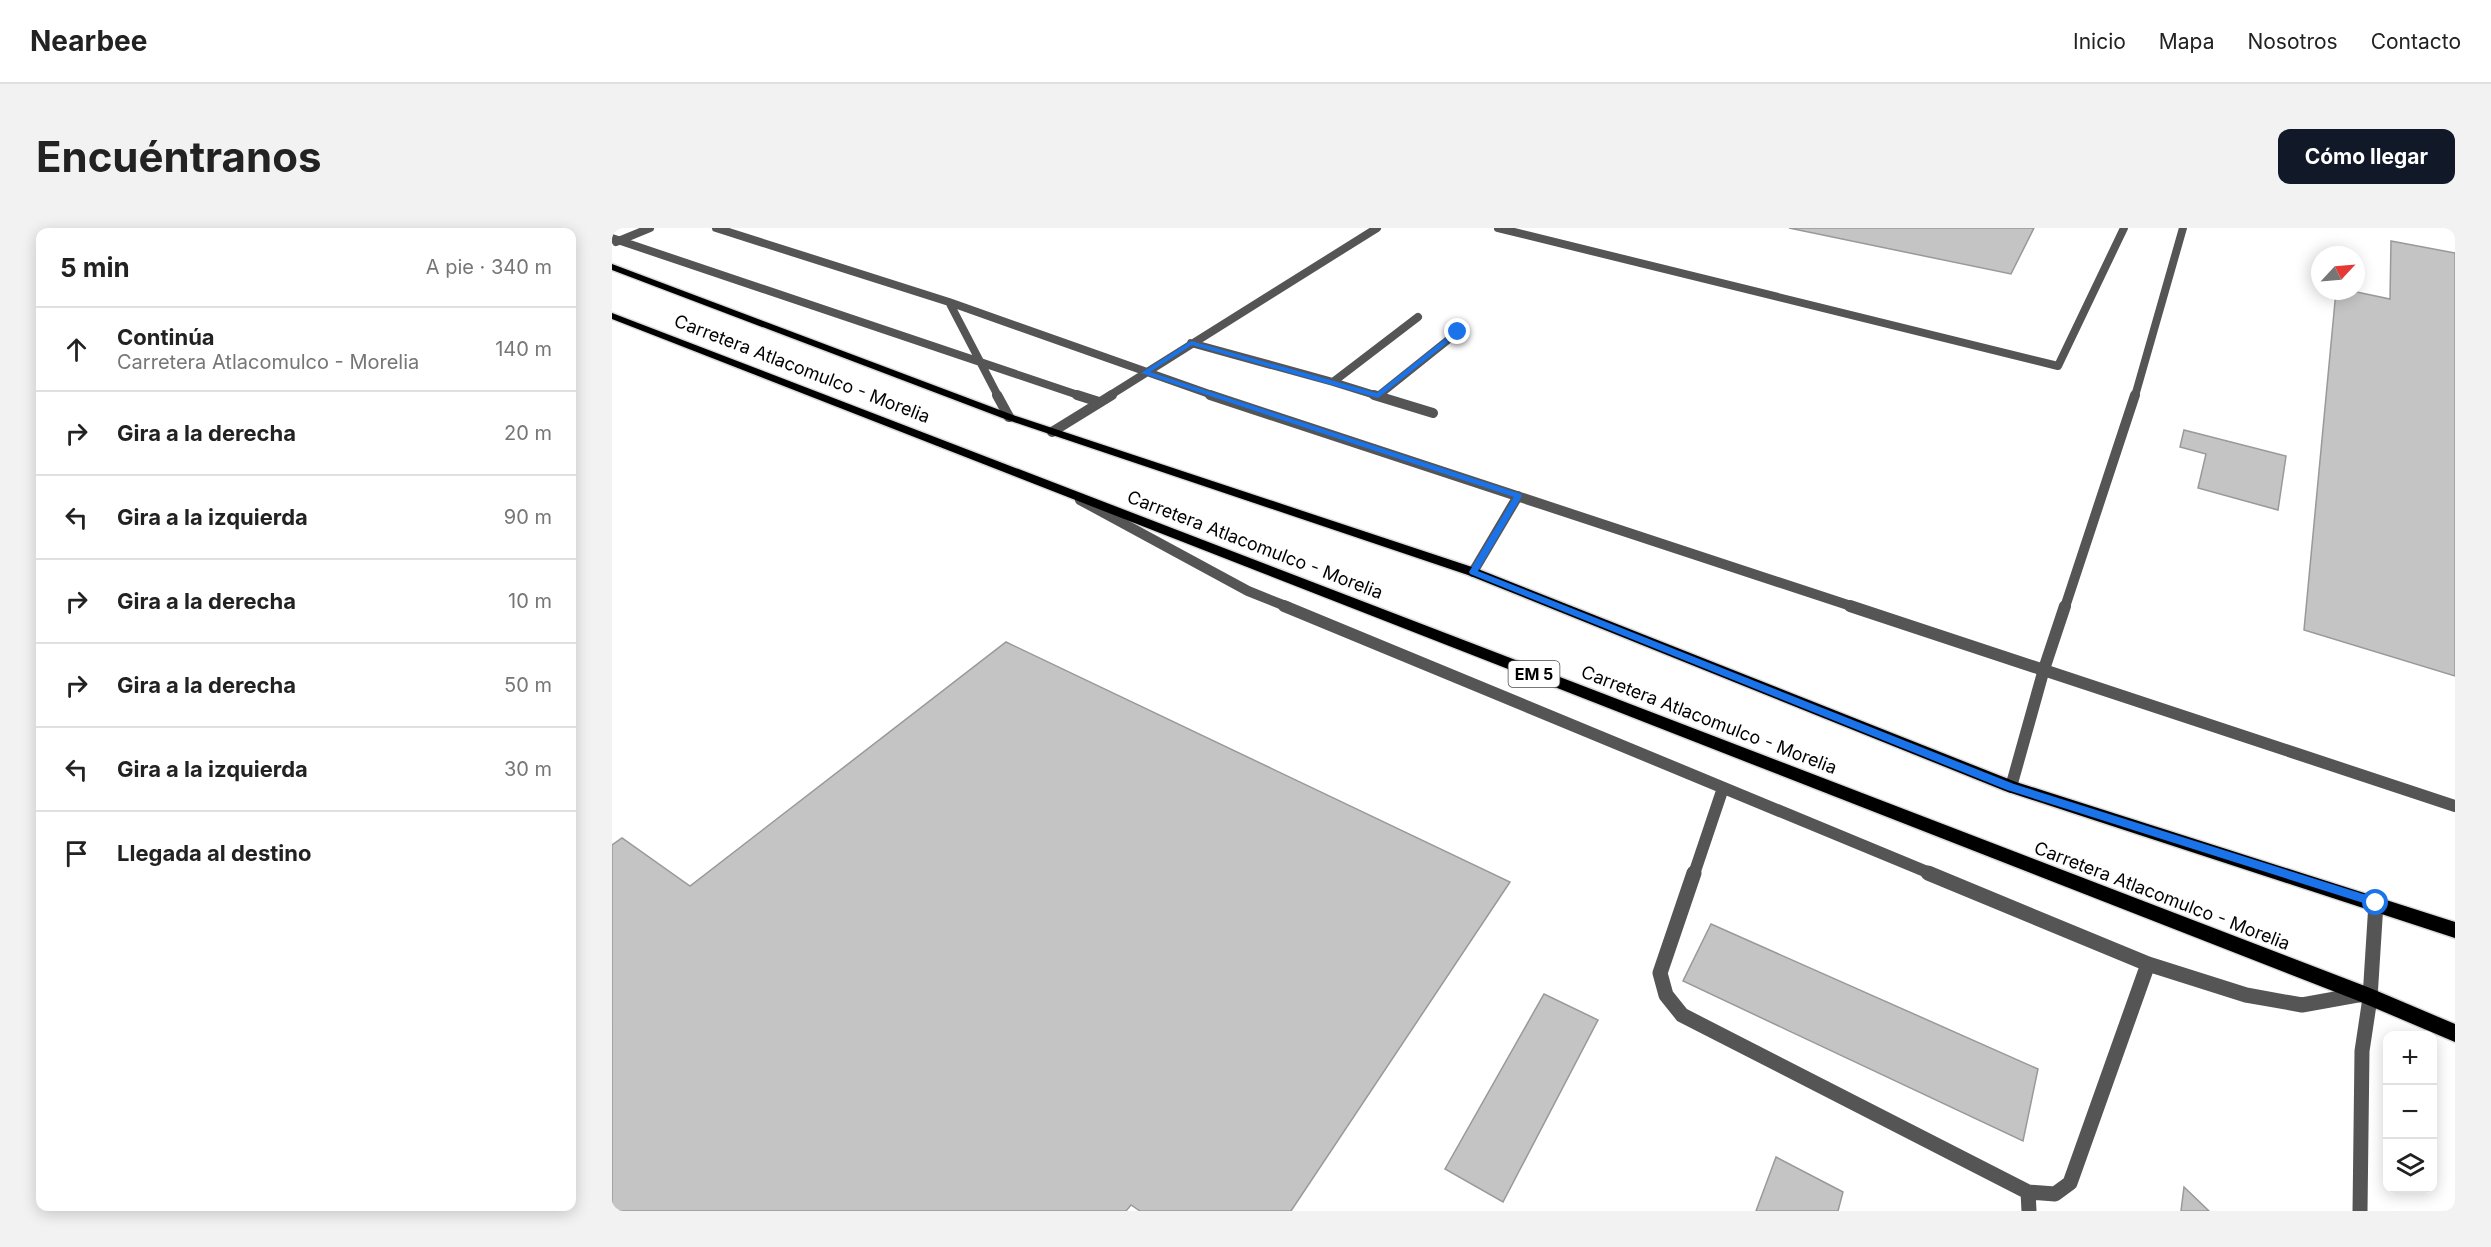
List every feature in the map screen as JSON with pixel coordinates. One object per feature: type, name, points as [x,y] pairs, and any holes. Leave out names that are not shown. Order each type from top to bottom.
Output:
[{"type":"main road","name":"Carretera Atlacomulco - Morelia","points":[[612,267],[1009,417],[1473,572],[2011,787],[2455,930]]},
{"type":"main road","name":"Carretera Atlacomulco - Morelia","points":[[612,316],[2366,996],[2455,1033]]},
{"type":"street","points":[[614,241],[650,228]]},
{"type":"street","points":[[717,228],[949,302],[1144,373],[2455,806]]},
{"type":"street","points":[[1052,432],[1377,228]]},
{"type":"street","points":[[1498,228],[2058,366],[2124,228]]},
{"type":"street","points":[[2011,787],[2044,669],[2130,413],[2183,228]]},
{"type":"street","points":[[614,241],[1098,402]]},
{"type":"street","points":[[949,302],[1009,417]]},
{"type":"street","points":[[1333,381],[1418,317]]},
{"type":"street","points":[[1378,396],[1458,332]]},
{"type":"street","points":[[1191,343],[1333,381],[1433,413]]},
{"type":"street","points":[[1071,495],[1248,591],[2148,964],[2246,995],[2302,1005],[2366,996]]},
{"type":"street","points":[[1473,572],[1518,496]]},
{"type":"street","points":[[1723,788],[1660,973],[1666,995],[1682,1015],[2028,1192],[2055,1194],[2070,1183],[2148,964]]},
{"type":"street","points":[[2360,1211],[2361,1051],[2376,903]]},
{"type":"street","points":[[2028,1192],[2029,1211]]},
{"type":"building","points":[[1789,228],[2034,228],[2011,274]]},
{"type":"building","points":[[2391,241],[2455,253],[2455,676],[2304,630],[2335,300],[2365,300],[2365,294],[2390,299]]},
{"type":"building","points":[[2184,430],[2286,456],[2278,510],[2198,488],[2206,454],[2180,447]]},
{"type":"building","points":[[1006,642],[1510,882],[1291,1211],[1140,1211],[1131,1205],[1126,1211],[612,1211],[612,845],[622,838],[690,886]]},
{"type":"building","points":[[1711,924],[2038,1069],[2023,1141],[1683,981]]},
{"type":"building","points":[[1544,994],[1598,1020],[1503,1202],[1445,1169]]},
{"type":"building","points":[[1776,1157],[1843,1192],[1838,1211],[1756,1211]]},
{"type":"building","points":[[2184,1187],[2209,1211],[2181,1211]]},
{"type":"route","points":[[1458,332],[1378,396],[1333,381],[1191,343],[1144,373],[1518,496],[1473,572],[2011,787],[2376,903]]}]
